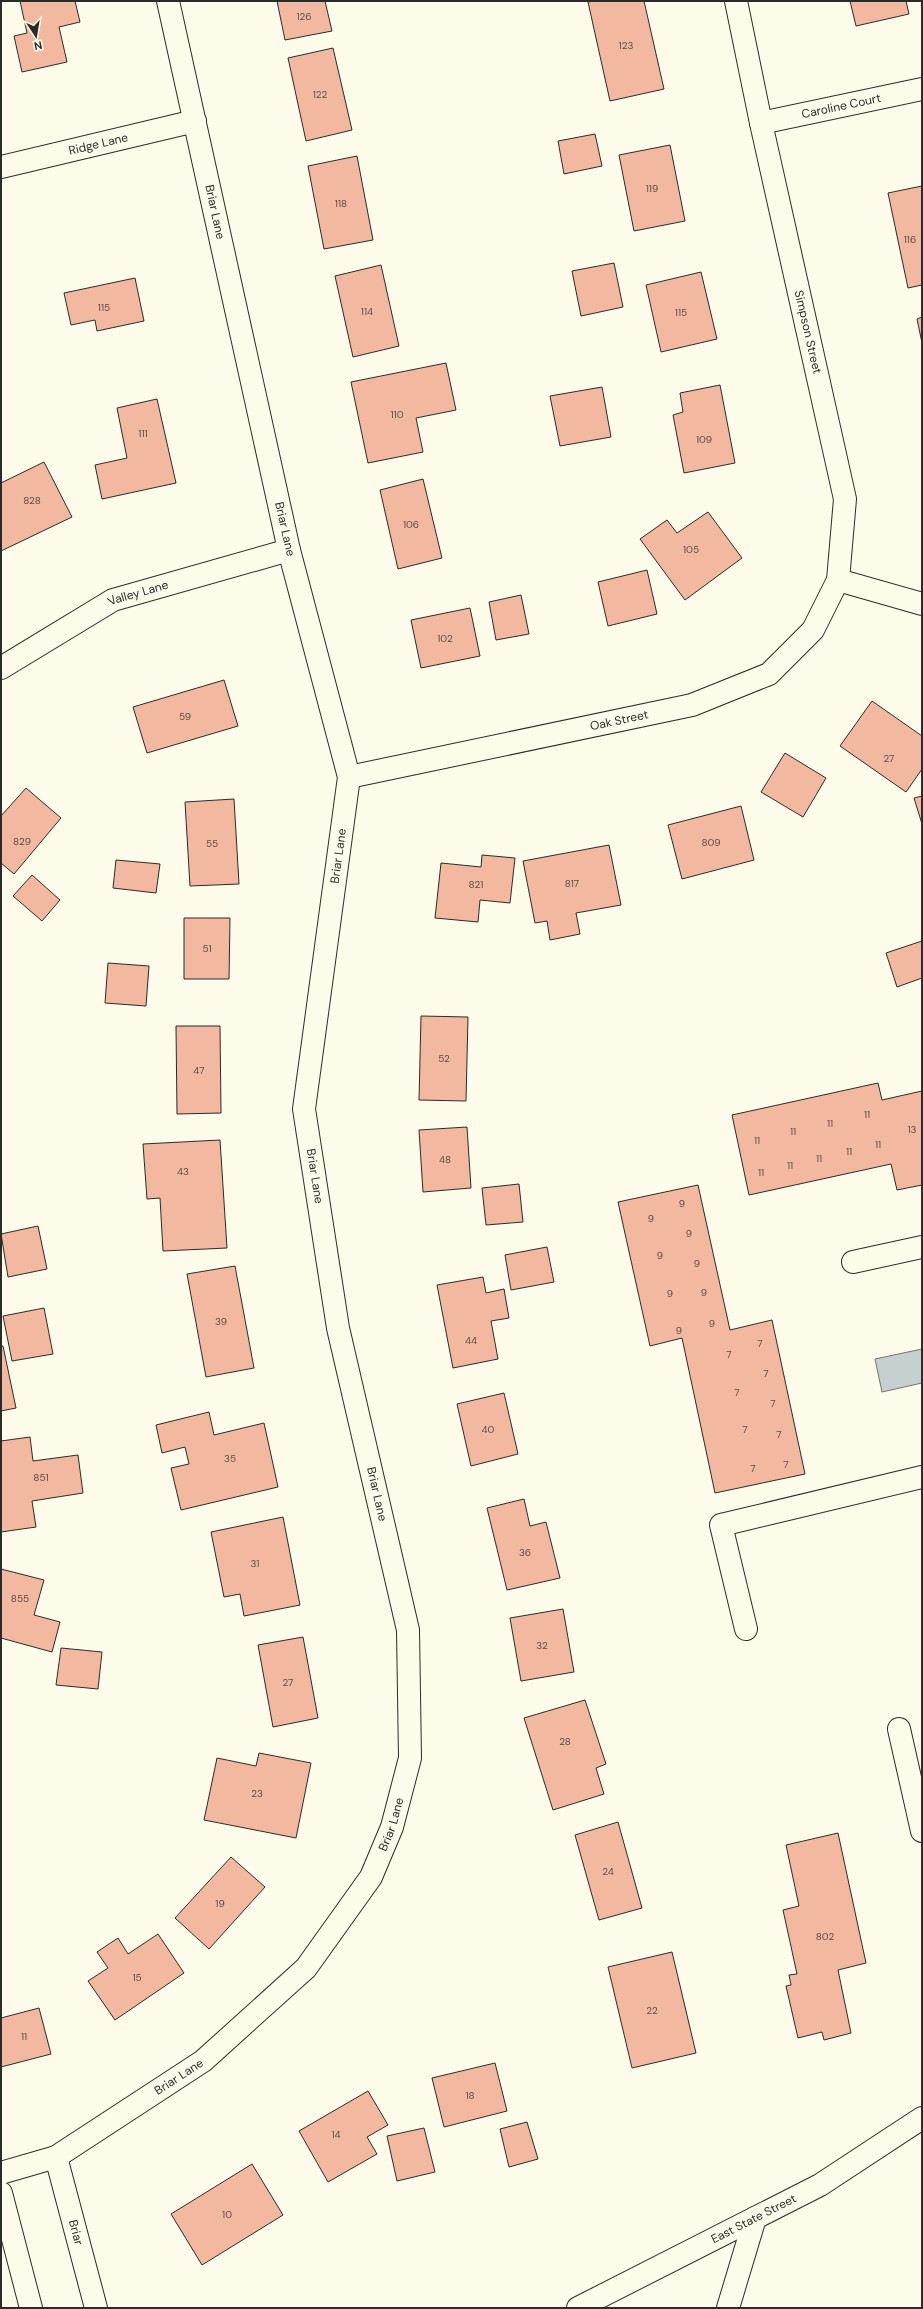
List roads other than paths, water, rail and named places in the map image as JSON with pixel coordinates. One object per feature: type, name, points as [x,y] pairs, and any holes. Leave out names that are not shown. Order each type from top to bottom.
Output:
[{"type":"street","name":"Briar Lane","points":[[1,2173],[56,2157],[203,2061],[306,1968],[371,1877],[392,1827],[410,1758],[408,1630],[338,1328],[304,1109],[349,777],[289,550],[168,1]]},
{"type":"street","name":"Simpson Street","points":[[736,1],[761,123],[845,499],[838,580]]},
{"type":"street","name":"Caroline Court","points":[[761,123],[922,89]]},
{"type":"street","name":"Ridge Lane","points":[[1,167],[195,121]]},
{"type":"street","name":"Valley Lane","points":[[1,668],[113,600],[289,550]]},
{"type":"street","points":[[838,580],[922,604]]},
{"type":"street","name":"Oak Street","points":[[349,777],[692,705],[755,680],[769,674],[813,630],[838,580]]},
{"type":"street","points":[[853,1262],[922,1248]]},
{"type":"street","points":[[746,1629],[721,1525],[922,1477]]},
{"type":"street","points":[[899,1729],[922,1831]]},
{"type":"street","name":"East State Street","points":[[578,2308],[820,2185],[922,2118]]},
{"type":"street","name":"Briar","points":[[56,2157],[96,2308]]},
{"type":"street","points":[[1,2193],[31,2308]]},
{"type":"street","points":[[728,2308],[755,2218]]}]
